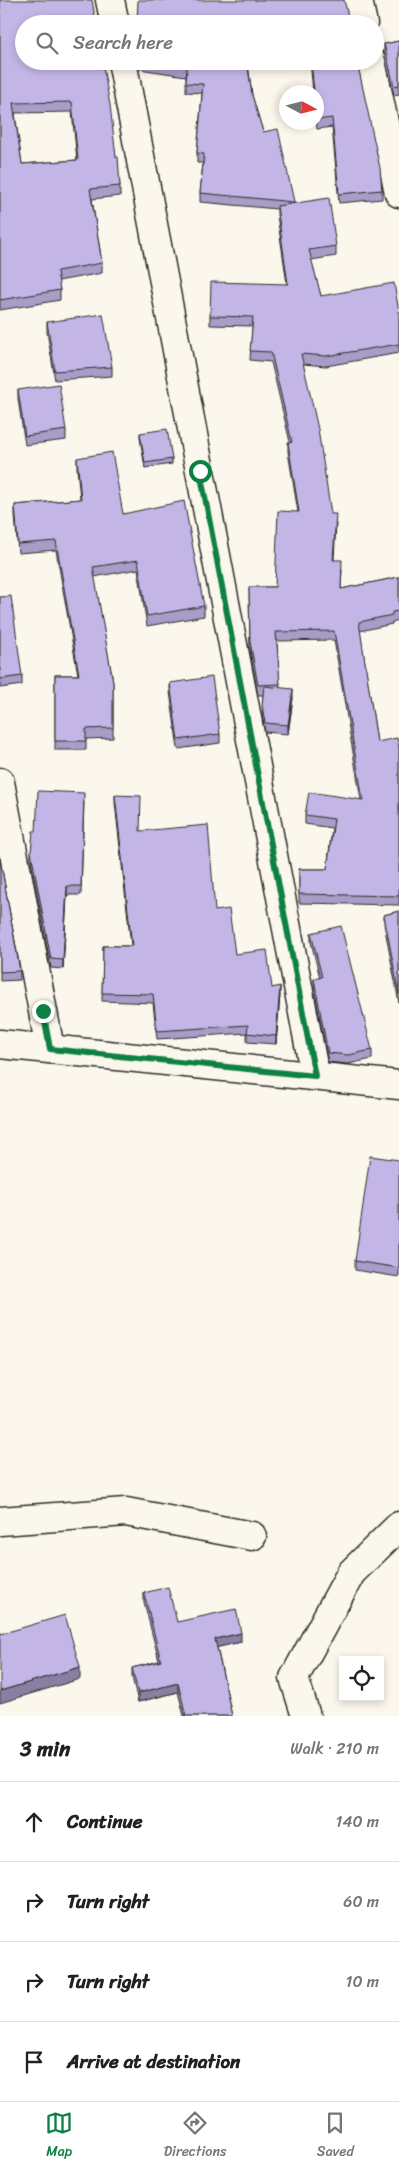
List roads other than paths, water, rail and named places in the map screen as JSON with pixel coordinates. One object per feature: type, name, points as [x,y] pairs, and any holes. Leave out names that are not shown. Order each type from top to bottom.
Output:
[{"type":"street","points":[[110,0],[113,15]]},
{"type":"street","points":[[358,0],[361,15]]},
{"type":"street","points":[[124,70],[315,1076]]},
{"type":"street","points":[[373,70],[399,193]]},
{"type":"street","points":[[0,782],[50,1049]]},
{"type":"street","points":[[0,1044],[399,1085]]},
{"type":"street","points":[[0,1521],[126,1512],[252,1536]]},
{"type":"street","points":[[306,1716],[294,1678],[350,1573],[399,1526]]}]
